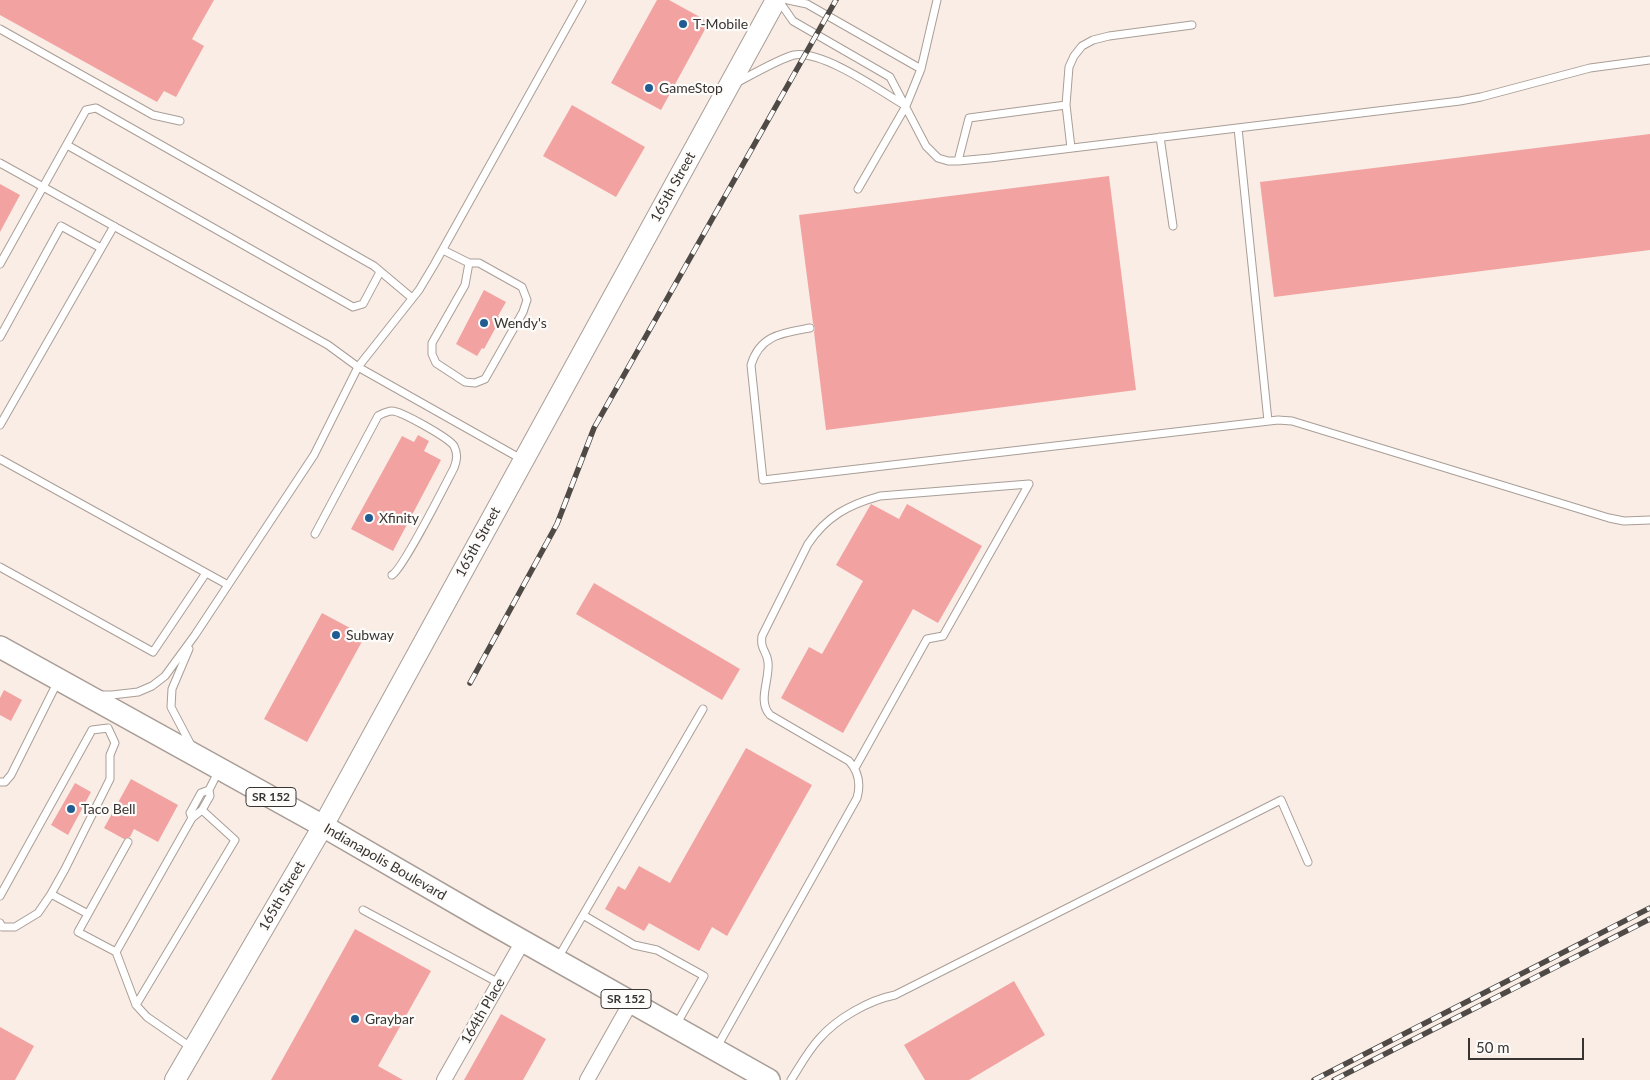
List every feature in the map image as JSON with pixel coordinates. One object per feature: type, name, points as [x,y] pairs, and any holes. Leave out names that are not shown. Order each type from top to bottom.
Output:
[{"type":"main road","name":"165th Street","points":[[175,1080],[323,826],[728,86],[777,0]]},
{"type":"main road","name":"Indianapolis Boulevard","points":[[0,647],[83,694],[112,720],[198,757],[220,769],[769,1080]]},
{"type":"street","name":"164th Place","points":[[444,1080],[523,941]]},
{"type":"street","points":[[587,1080],[631,1002]]},
{"type":"lane","points":[[83,694],[112,695],[138,692],[152,686],[165,676],[195,635],[314,454],[358,367],[412,298],[443,250],[582,0]]},
{"type":"lane","points":[[777,0],[793,21],[890,77],[926,146],[938,158],[948,161],[1467,100],[1590,68],[1650,60]]},
{"type":"lane","points":[[788,0],[807,4],[921,69]]},
{"type":"lane","points":[[858,189],[906,106],[921,69],[938,0]]},
{"type":"lane","points":[[1071,148],[1066,105],[1069,67],[1074,56],[1082,46],[1093,40],[1109,36],[1192,25]]},
{"type":"lane","points":[[0,29],[154,115],[180,121]]},
{"type":"lane","points":[[728,86],[792,56],[805,55],[830,62],[906,106]]},
{"type":"lane","points":[[958,161],[969,118],[1066,105]]},
{"type":"lane","points":[[0,264],[86,110],[96,108],[365,261],[412,298]]},
{"type":"lane","points":[[1238,128],[1268,421]]},
{"type":"lane","points":[[1160,137],[1173,226]]},
{"type":"lane","points":[[67,145],[352,307],[363,304],[380,272]]},
{"type":"lane","points":[[0,163],[328,345],[358,367],[523,460]]},
{"type":"lane","points":[[0,337],[61,226],[101,248]]},
{"type":"lane","points":[[0,425],[114,226]]},
{"type":"lane","points":[[443,250],[469,263],[479,263],[522,287],[527,300],[523,312],[485,379],[475,382],[465,382],[436,363],[432,354],[432,343],[466,285],[469,263]]},
{"type":"lane","points":[[810,328],[784,332],[770,338],[757,350],[750,366],[763,480],[1268,421],[1292,421],[1610,518],[1624,521],[1650,520]]},
{"type":"lane","points":[[315,534],[378,416],[394,411],[450,440],[458,457],[454,468],[397,572],[392,575]]},
{"type":"lane","points":[[0,459],[228,585]]},
{"type":"lane","points":[[716,1050],[857,798],[859,780],[855,768],[849,761],[770,715],[765,710],[768,661],[761,644],[762,636],[808,544],[817,531],[840,512],[856,502],[880,496],[1029,484],[943,636],[927,639],[855,768]]},
{"type":"lane","points":[[0,567],[153,652],[206,573]]},
{"type":"lane","points":[[195,635],[172,689],[171,707],[198,757]]},
{"type":"lane","points":[[0,782],[5,782],[11,775],[58,680]]},
{"type":"lane","points":[[557,960],[703,709]]},
{"type":"lane","points":[[0,896],[92,730],[112,720],[115,743],[110,755],[110,779],[65,869],[38,913],[15,927],[2,927],[0,924]]},
{"type":"lane","points":[[116,952],[192,818],[202,810],[210,796],[210,790],[220,769]]},
{"type":"lane","points":[[192,818],[190,813],[201,792],[210,790]]},
{"type":"lane","points":[[791,1080],[812,1047],[828,1029],[877,998],[895,995],[1281,800],[1308,862]]},
{"type":"lane","points":[[136,1005],[235,840],[202,810]]},
{"type":"lane","points":[[128,842],[78,932],[116,952],[136,1005],[147,1018],[193,1049]]},
{"type":"lane","points":[[50,894],[88,914]]},
{"type":"lane","points":[[363,910],[499,983]]},
{"type":"lane","points":[[583,915],[634,945],[657,950],[704,976],[675,1027]]},
{"type":"building","points":[[0,0],[214,0],[192,39],[204,46],[176,97],[164,91],[157,102],[0,15]]},
{"type":"building","points":[[657,0],[669,0],[709,22],[661,110],[611,83]]},
{"type":"building","points":[[572,105],[645,147],[616,197],[543,156]]},
{"type":"building","points":[[1650,134],[1650,250],[1274,297],[1260,182]]},
{"type":"building","points":[[1109,176],[1136,390],[826,430],[815,328],[799,215]]},
{"type":"building","points":[[0,184],[20,195],[0,232]]},
{"type":"building","name":"Wendy's","points":[[484,290],[506,302],[498,316],[501,318],[484,349],[482,348],[477,356],[456,344]]},
{"type":"building","points":[[418,435],[429,441],[424,451],[441,460],[393,551],[351,529],[402,436],[414,442]]},
{"type":"building","points":[[871,504],[899,519],[907,504],[982,546],[938,623],[913,609],[843,733],[781,698],[809,647],[822,654],[863,581],[836,565]]},
{"type":"building","points":[[594,583],[740,669],[722,700],[576,614]]},
{"type":"building","points":[[322,613],[365,636],[307,742],[264,719]]},
{"type":"building","points":[[4,690],[22,700],[11,721],[0,715],[0,698]]},
{"type":"building","points":[[746,748],[812,785],[727,936],[712,927],[699,951],[649,923],[644,931],[605,909],[618,886],[625,890],[639,866],[670,883]]},
{"type":"building","points":[[131,779],[178,805],[158,842],[134,829],[130,837],[124,839],[104,828]]},
{"type":"building","name":"Taco Bell","points":[[75,783],[91,792],[68,835],[51,825]]},
{"type":"building","name":"Graybar","points":[[355,929],[431,971],[378,1066],[403,1080],[271,1080]]},
{"type":"building","points":[[1014,981],[1045,1035],[969,1080],[925,1080],[904,1045]]},
{"type":"building","points":[[501,1014],[546,1039],[523,1080],[464,1080]]},
{"type":"building","points":[[0,1027],[34,1046],[15,1080],[0,1080]]},
{"type":"railway","points":[[470,683],[557,524],[594,428],[836,0]]},
{"type":"railway","points":[[1314,1080],[1650,908]]},
{"type":"railway","points":[[1334,1080],[1650,919]]},
{"type":"place","name":"T-Mobile","points":[[683,24]]},
{"type":"place","name":"GameStop","points":[[649,88]]},
{"type":"place","name":"Wendy's","points":[[484,323]]},
{"type":"place","name":"Xfinity","points":[[369,518]]},
{"type":"place","name":"Subway","points":[[336,635]]},
{"type":"place","name":"Taco Bell","points":[[71,809]]},
{"type":"place","name":"Graybar","points":[[355,1019]]}]
